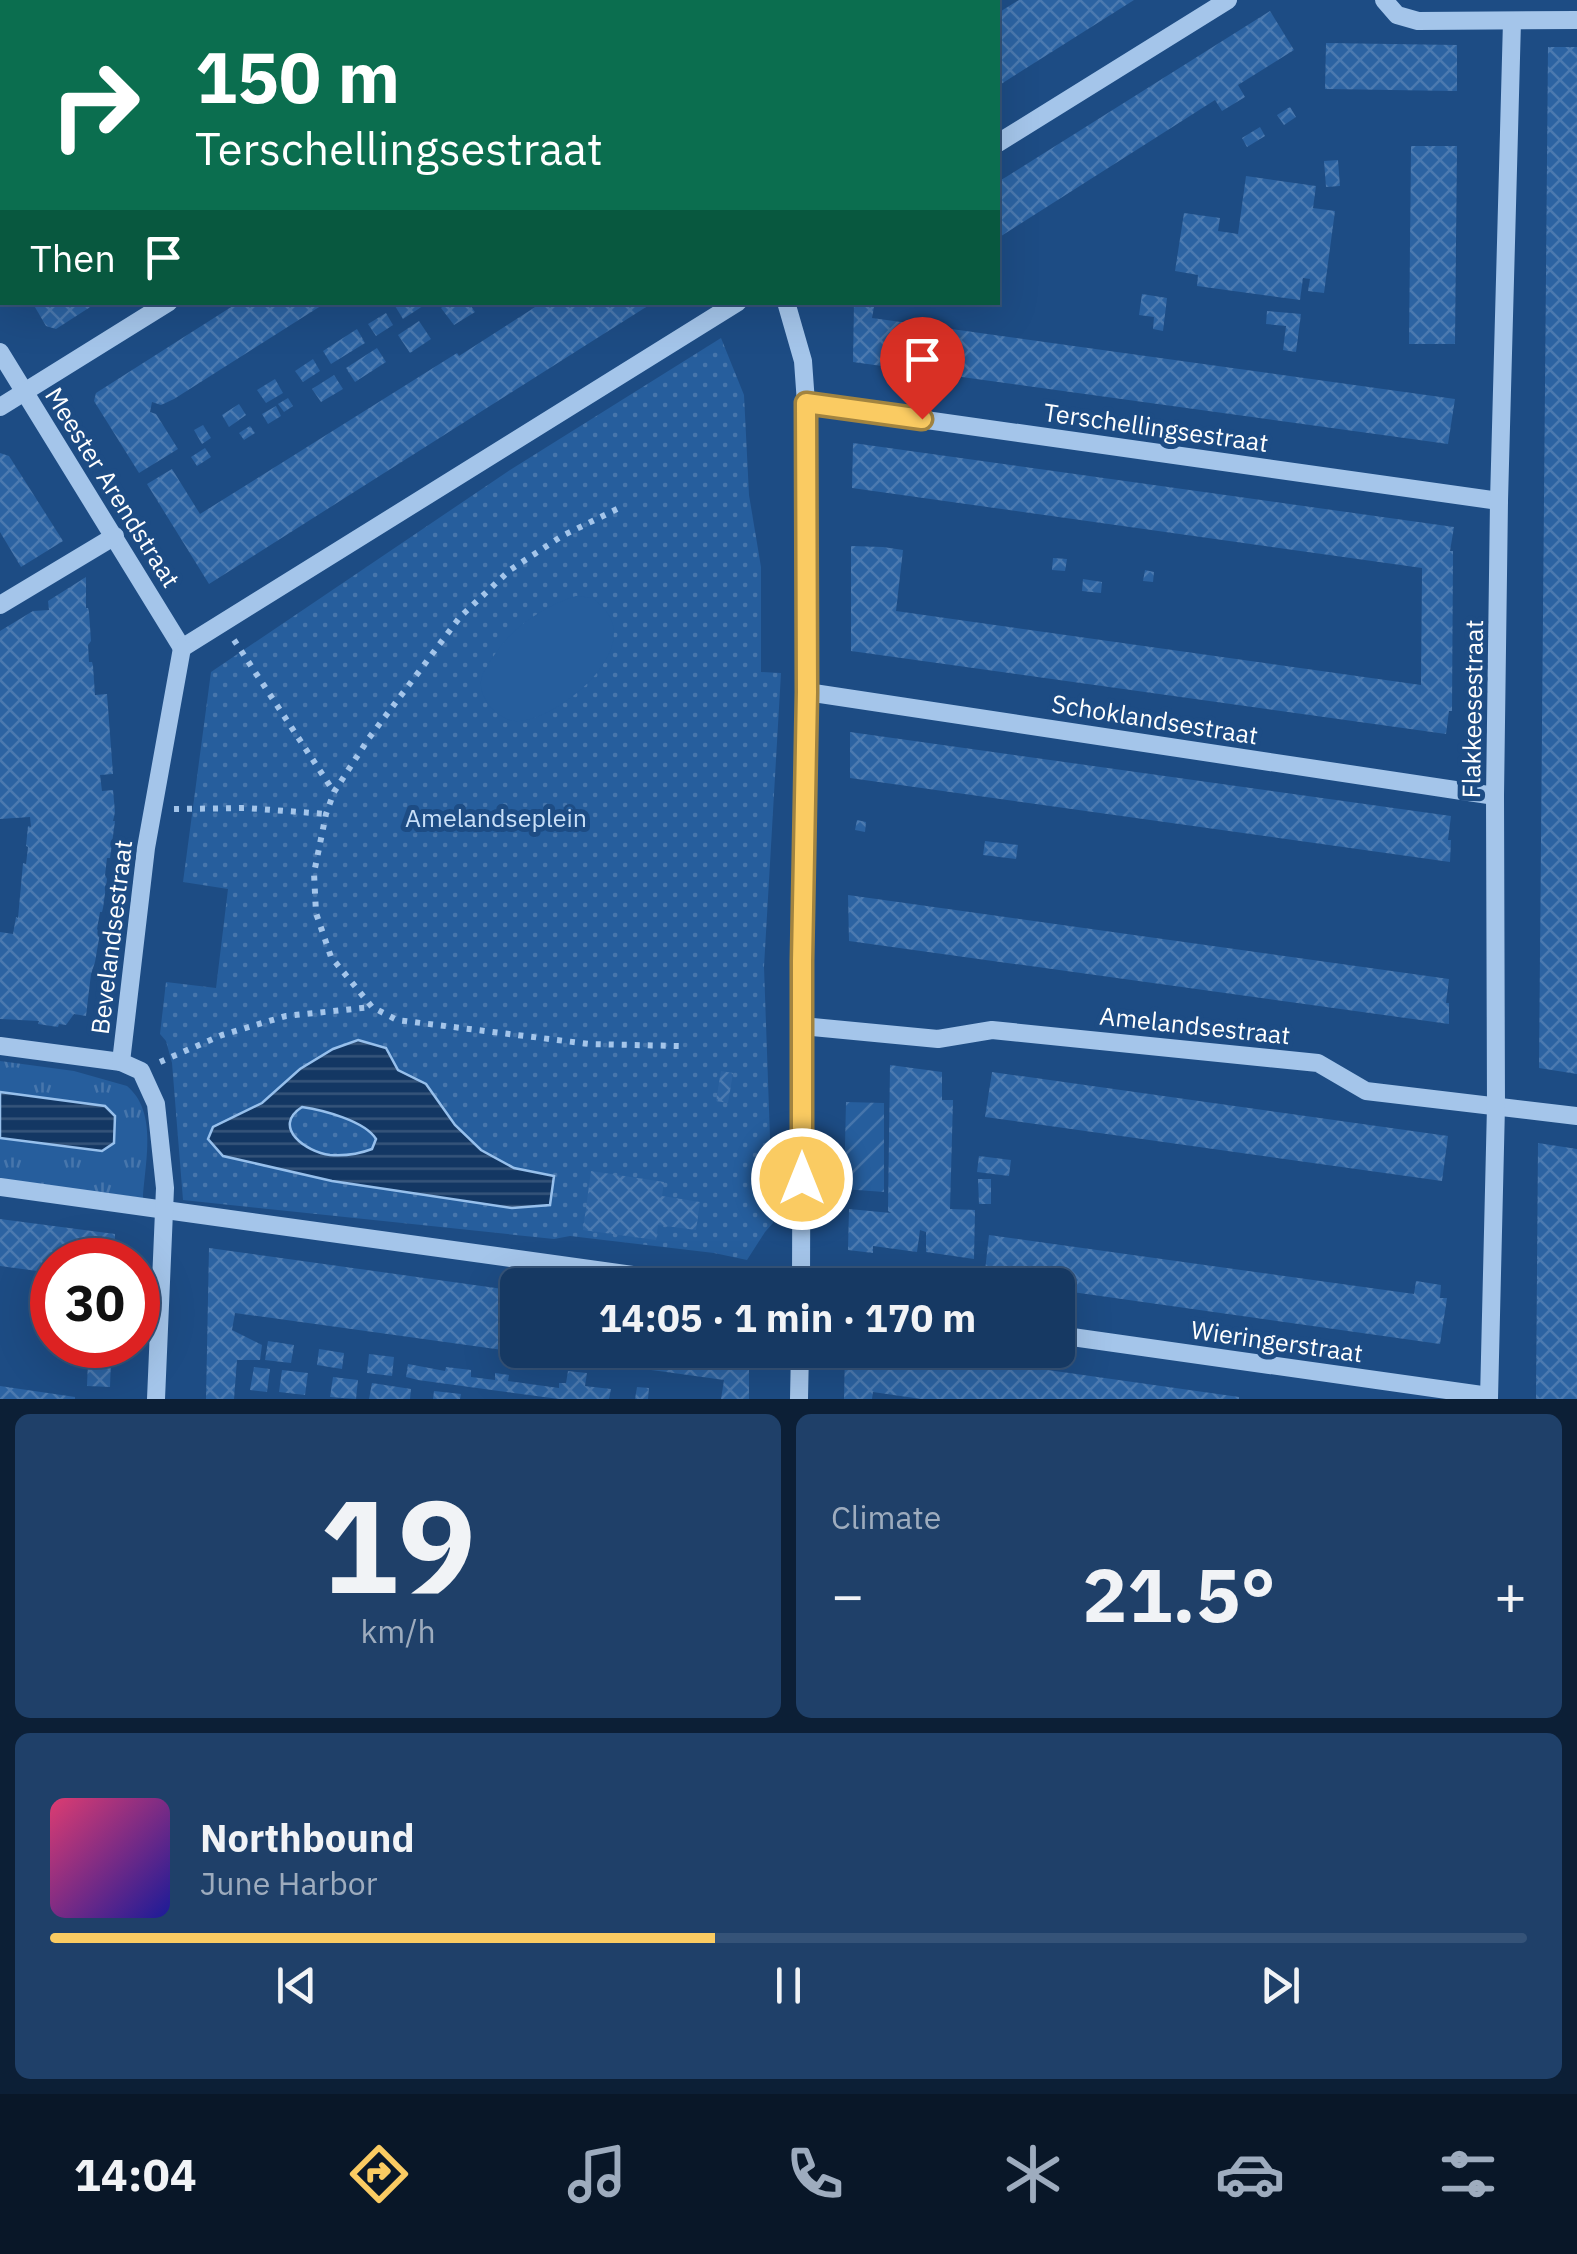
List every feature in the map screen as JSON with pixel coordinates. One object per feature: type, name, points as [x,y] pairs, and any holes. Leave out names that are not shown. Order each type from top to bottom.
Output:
[{"type":"street","points":[[1000,141],[1228,0]]},
{"type":"street","points":[[1384,0],[1396,15],[1418,21],[1577,20]]},
{"type":"street","name":"Flakkeesestraat","points":[[1489,1397],[1496,1106],[1499,501],[1512,20]]},
{"type":"street","points":[[0,407],[164,305]]},
{"type":"street","points":[[182,648],[733,305]]},
{"type":"street","points":[[787,305],[803,362],[806,403],[801,1268]]},
{"type":"street","name":"Meester Arendstraat","points":[[0,352],[182,648]]},
{"type":"street","name":"Terschellingsestraat","points":[[806,403],[1499,501]]},
{"type":"street","points":[[0,605],[116,536]]},
{"type":"street","name":"Bevelandsestraat","points":[[140,1071],[121,1062],[152,810],[182,648]]},
{"type":"street","name":"Schoklandsestraat","points":[[807,692],[1495,796]]},
{"type":"street","name":"Amelandsestraat","points":[[802,1026],[938,1040],[992,1030],[1318,1063],[1366,1090],[1577,1116]]},
{"type":"street","points":[[0,1046],[121,1062]]},
{"type":"street","points":[[140,1071],[156,1104],[165,1188],[156,1399]]},
{"type":"street","points":[[0,1187],[585,1268]]},
{"type":"street","name":"Wieringerstraat","points":[[1075,1337],[1489,1397]]},
{"type":"street","points":[[799,1399],[800,1368]]},
{"type":"path","points":[[617,509],[562,536],[510,570],[460,617],[369,738],[334,792],[326,814],[314,874],[316,913],[331,957],[372,1007],[397,1020],[589,1044],[679,1046]]},
{"type":"path","points":[[222,622],[334,792]]},
{"type":"path","points":[[152,810],[246,808],[326,814]]},
{"type":"path","points":[[140,1071],[222,1035],[286,1016],[372,1007]]},
{"type":"green space","name":"Amelandseplein","points":[[721,338],[744,395],[749,495],[761,567],[761,672],[781,673],[764,967],[773,1223],[747,1260],[570,1236],[554,1239],[183,1200],[172,1063],[160,1034],[166,982],[216,988],[228,889],[183,882],[211,672],[510,470]]},
{"type":"green space","points":[[576,596],[593,598],[612,622],[614,638],[599,671],[569,699],[535,718],[513,721],[499,714],[487,703],[481,689],[482,676],[491,660],[528,620]]},
{"type":"green space","points":[[0,1061],[74,1071],[127,1086],[137,1097],[146,1123],[143,1198],[0,1179],[0,1138],[102,1151],[114,1143],[115,1117],[104,1106],[0,1092]]},
{"type":"green space","points":[[846,1102],[884,1103],[884,1192],[844,1189]]},
{"type":"shaded area","points":[[358,1040],[386,1048],[398,1070],[426,1084],[455,1125],[481,1150],[514,1168],[554,1176],[550,1205],[512,1208],[332,1181],[223,1156],[208,1139],[213,1127],[262,1103],[300,1069],[333,1049]],"holes":[[[302,1107],[343,1117],[363,1127],[376,1139],[372,1149],[330,1155],[302,1144],[290,1123]]]},
{"type":"shaded area","points":[[0,1092],[105,1106],[115,1116],[114,1143],[102,1151],[0,1138]]},
{"type":"building","points":[[1019,0],[1134,0],[1000,85],[1000,12]]},
{"type":"building","points":[[1270,11],[1294,50],[1238,85],[1245,97],[1222,111],[1215,100],[1000,237],[1000,181]]},
{"type":"building","points":[[1326,43],[1457,45],[1457,91],[1325,89]]},
{"type":"building","points":[[1548,47],[1577,47],[1577,1074],[1539,1068]]},
{"type":"building","points":[[1290,107],[1296,117],[1284,125],[1277,115]]},
{"type":"building","points":[[1260,127],[1265,136],[1247,147],[1242,138]]},
{"type":"building","points":[[1411,146],[1457,146],[1455,344],[1409,344]]},
{"type":"building","points":[[1338,160],[1340,186],[1326,187],[1324,161]]},
{"type":"building","points":[[1246,176],[1316,186],[1313,208],[1335,211],[1324,293],[1308,291],[1310,279],[1303,278],[1300,300],[1197,286],[1198,275],[1175,271],[1184,213],[1220,218],[1218,231],[1238,234]]},
{"type":"building","points":[[1142,294],[1167,298],[1163,331],[1153,329],[1154,317],[1139,315]]},
{"type":"building","points":[[34,305],[93,305],[56,329],[46,326]]},
{"type":"building","points":[[234,305],[322,305],[174,399],[161,405],[152,402],[150,412],[156,414],[178,449],[139,473],[94,401],[96,393]]},
{"type":"building","points":[[396,305],[424,305],[403,319]]},
{"type":"building","points":[[470,305],[475,312],[454,325],[441,308]]},
{"type":"building","points":[[538,305],[649,305],[209,584],[147,484],[172,469],[200,514],[457,353],[459,356]]},
{"type":"building","points":[[854,305],[874,305],[872,318],[1455,399],[1448,444],[853,362]]},
{"type":"building","points":[[1267,311],[1301,314],[1296,352],[1283,350],[1286,326],[1266,324]]},
{"type":"building","points":[[386,313],[393,325],[376,336],[368,324]]},
{"type":"building","points":[[419,321],[431,339],[410,353],[398,335]]},
{"type":"building","points":[[357,329],[365,343],[331,364],[323,351]]},
{"type":"building","points":[[377,348],[386,362],[355,382],[346,368]]},
{"type":"building","points":[[313,359],[320,371],[303,382],[295,371]]},
{"type":"building","points":[[334,375],[343,389],[321,402],[312,389]]},
{"type":"building","points":[[275,379],[283,393],[266,403],[257,390]]},
{"type":"building","points":[[288,398],[293,406],[284,412],[278,404]]},
{"type":"building","points":[[239,404],[246,415],[229,427],[222,415]]},
{"type":"building","points":[[276,406],[281,416],[268,424],[262,414]]},
{"type":"building","points":[[203,425],[211,438],[202,444],[194,430]]},
{"type":"building","points":[[250,426],[255,433],[244,440],[239,433]]},
{"type":"building","points":[[853,443],[1454,527],[1450,551],[1452,711],[1446,734],[851,651],[851,546],[883,547],[903,550],[896,611],[1421,685],[1422,568],[852,488]]},
{"type":"building","points":[[205,448],[211,457],[197,466],[191,457]]},
{"type":"building","points":[[0,453],[9,456],[63,541],[21,567],[0,532]]},
{"type":"building","points":[[1053,558],[1067,559],[1065,571],[1052,570]]},
{"type":"building","points":[[1145,570],[1154,572],[1153,582],[1143,581]]},
{"type":"building","points":[[86,577],[89,662],[93,666],[95,695],[107,694],[113,774],[100,775],[102,791],[113,790],[115,821],[86,1016],[74,1014],[66,1025],[58,1027],[38,1024],[39,1021],[0,1019],[0,932],[13,934],[18,918],[28,826],[31,827],[30,817],[0,819],[0,631],[33,611],[49,610],[48,601]]},
{"type":"building","points":[[1083,579],[1102,582],[1101,593],[1082,591]]},
{"type":"building","points":[[850,732],[1451,816],[1450,862],[850,778]]},
{"type":"building","points":[[857,820],[866,822],[865,832],[855,830]]},
{"type":"building","points":[[985,841],[1018,845],[1016,859],[983,855]]},
{"type":"building","points":[[848,895],[1449,979],[1449,1024],[849,941]]},
{"type":"building","points":[[890,1065],[942,1072],[942,1100],[953,1100],[950,1209],[975,1210],[974,1259],[926,1252],[926,1232],[920,1230],[917,1252],[873,1246],[873,1253],[848,1250],[849,1209],[891,1213]]},
{"type":"building","points":[[721,1071],[733,1073],[728,1103],[716,1101]]},
{"type":"building","points":[[992,1072],[1448,1136],[1442,1181],[985,1117]]},
{"type":"building","points":[[1538,1143],[1577,1149],[1577,1399],[1536,1399]]},
{"type":"building","points":[[979,1156],[1011,1160],[1009,1176],[977,1172]]},
{"type":"building","points":[[591,1171],[664,1182],[662,1196],[700,1202],[696,1230],[658,1225],[656,1240],[583,1230]]},
{"type":"building","points":[[978,1179],[991,1179],[991,1204],[979,1204]]},
{"type":"building","points":[[0,1219],[115,1234],[115,1238],[30,1238],[30,1270],[0,1266]]},
{"type":"building","points":[[989,1235],[1414,1294],[1416,1281],[1441,1285],[1440,1298],[1447,1298],[1440,1344],[1075,1292],[1075,1268],[985,1268]]},
{"type":"building","points":[[209,1248],[500,1288],[500,1350],[235,1313],[232,1330],[262,1345],[260,1360],[237,1360],[234,1399],[206,1399]]},
{"type":"building","points":[[268,1341],[294,1345],[291,1363],[265,1360]]},
{"type":"building","points":[[319,1349],[344,1353],[342,1369],[317,1365]]},
{"type":"building","points":[[369,1354],[394,1357],[392,1376],[367,1373]]},
{"type":"building","points":[[408,1364],[445,1371],[446,1367],[471,1370],[471,1377],[495,1380],[495,1373],[509,1375],[508,1381],[559,1388],[559,1383],[566,1383],[568,1371],[587,1373],[585,1386],[611,1389],[609,1399],[559,1399],[418,1380],[406,1377]]},
{"type":"building","points":[[254,1367],[270,1369],[267,1392],[250,1390]]},
{"type":"building","points":[[88,1368],[111,1368],[110,1387],[87,1386]]},
{"type":"building","points":[[637,1368],[749,1368],[749,1399],[721,1399],[724,1380]]},
{"type":"building","points":[[845,1368],[1034,1368],[1239,1397],[921,1399],[873,1392],[872,1399],[844,1399]]},
{"type":"building","points":[[282,1370],[308,1373],[305,1395],[279,1392]]},
{"type":"building","points":[[333,1377],[358,1380],[356,1399],[330,1397]]},
{"type":"building","points":[[372,1383],[411,1389],[410,1399],[369,1399]]},
{"type":"building","points":[[0,1386],[75,1397],[75,1399],[0,1399]]},
{"type":"building","points":[[637,1387],[649,1388],[648,1399],[635,1399]]},
{"type":"building","points":[[434,1391],[461,1394],[460,1399],[433,1399]]},
{"type":"route","points":[[802,1179],[806,403],[922,419]]}]
